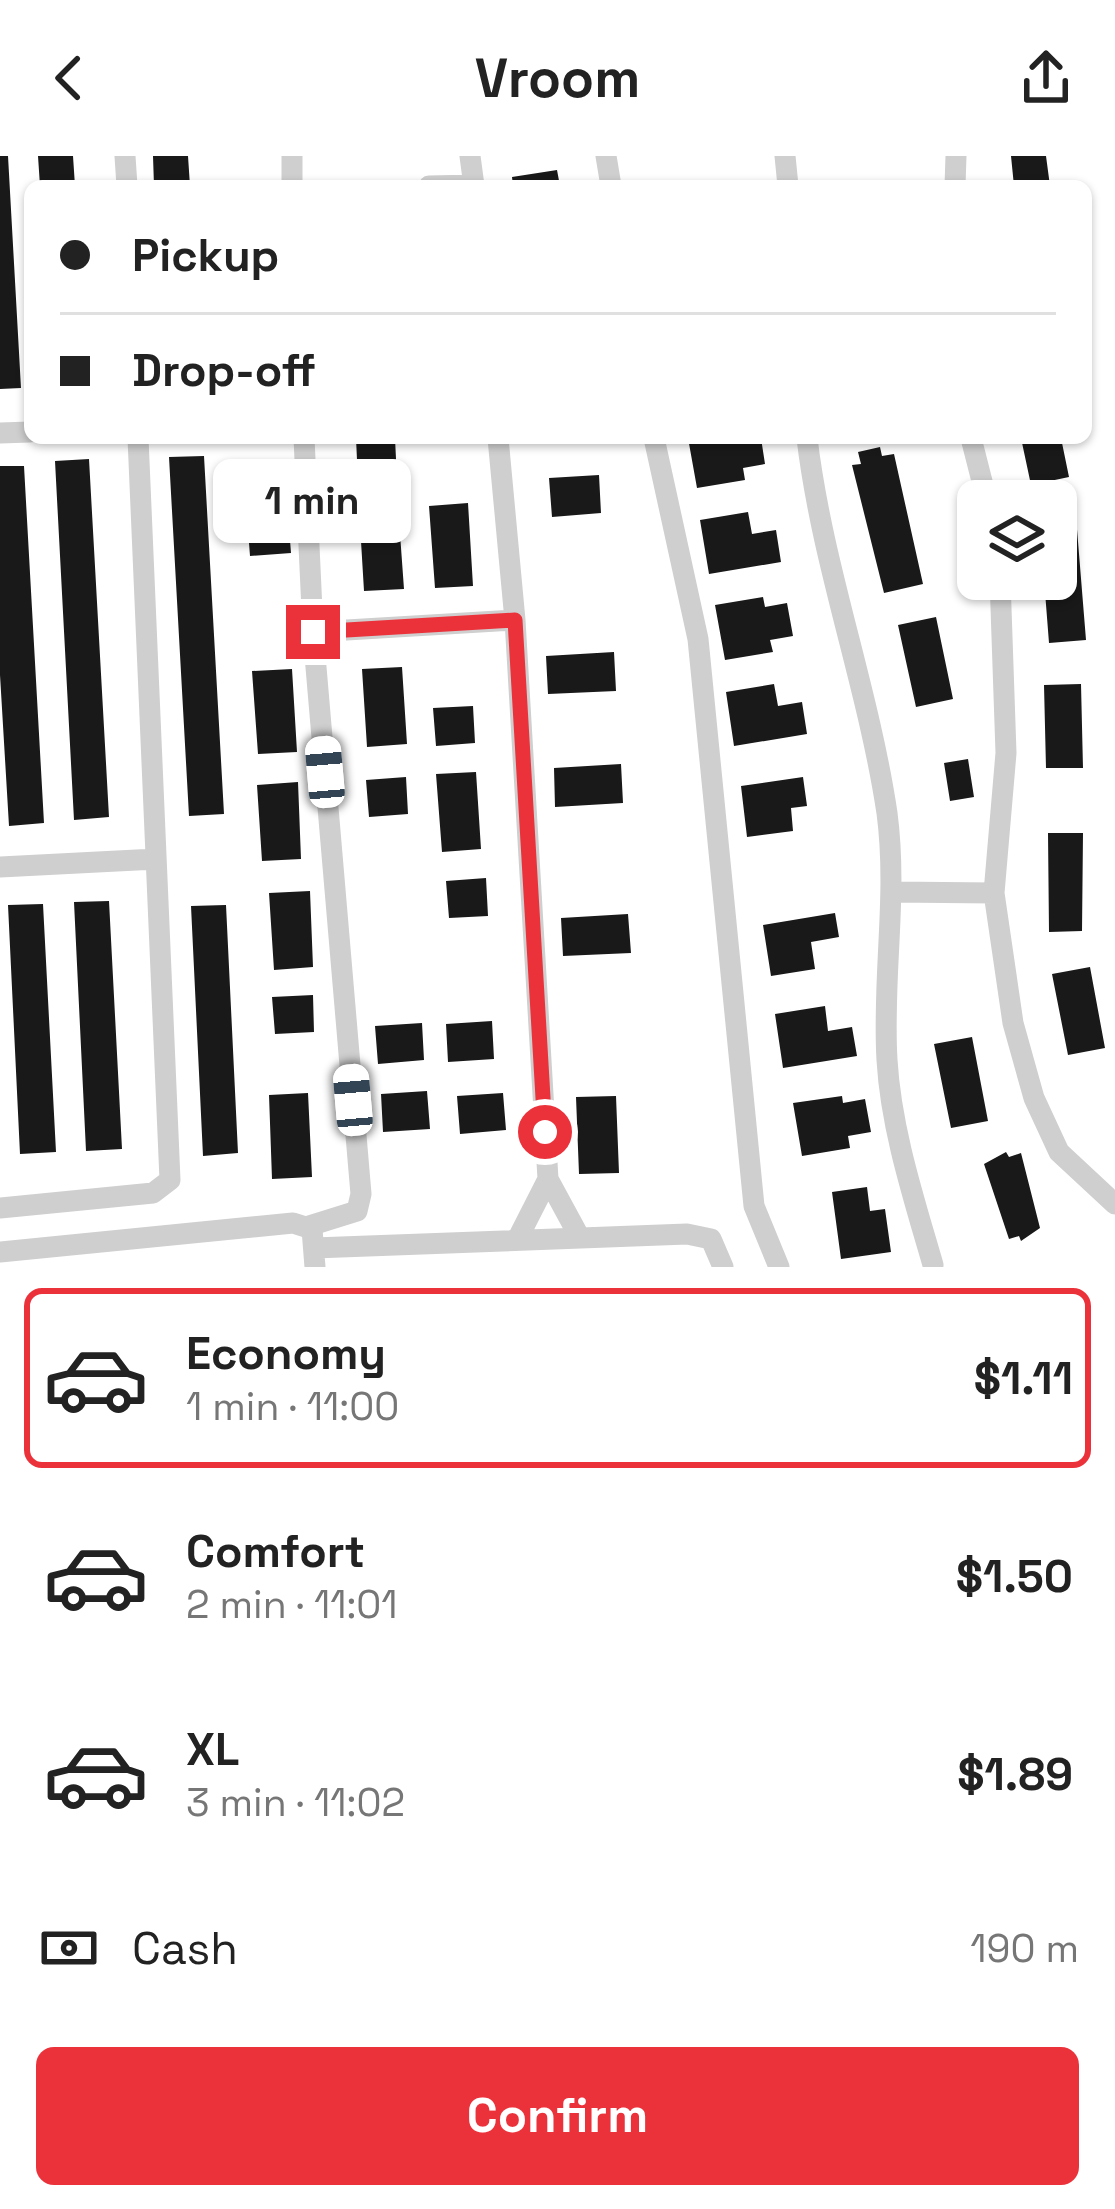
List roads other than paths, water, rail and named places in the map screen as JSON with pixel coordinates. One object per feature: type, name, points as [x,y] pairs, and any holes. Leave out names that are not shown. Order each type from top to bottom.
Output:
[{"type":"street","points":[[0,1208],[153,1193],[170,1180],[138,444]]},
{"type":"street","points":[[304,444],[313,632],[361,1194],[357,1210],[313,1247]]},
{"type":"street","points":[[499,444],[515,620],[548,1179],[580,1238]]},
{"type":"street","points":[[655,444],[698,639],[748,1171],[759,1225],[779,1267]]},
{"type":"street","points":[[807,444],[829,562],[875,740],[893,892],[887,1060],[898,1130],[933,1265]]},
{"type":"street","points":[[973,444],[982,480]]},
{"type":"street","points":[[1001,600],[1006,753],[994,893],[1013,1023],[1034,1098],[1059,1152],[1115,1204]]},
{"type":"street","points":[[313,632],[515,620]]},
{"type":"street","points":[[0,867],[156,860]]},
{"type":"street","points":[[893,892],[994,893]]},
{"type":"street","points":[[517,1240],[548,1179]]},
{"type":"street","points":[[87,1201],[91,1242]]},
{"type":"street","points":[[0,1252],[91,1242],[313,1247],[701,1235],[711,1239],[723,1267]]}]
